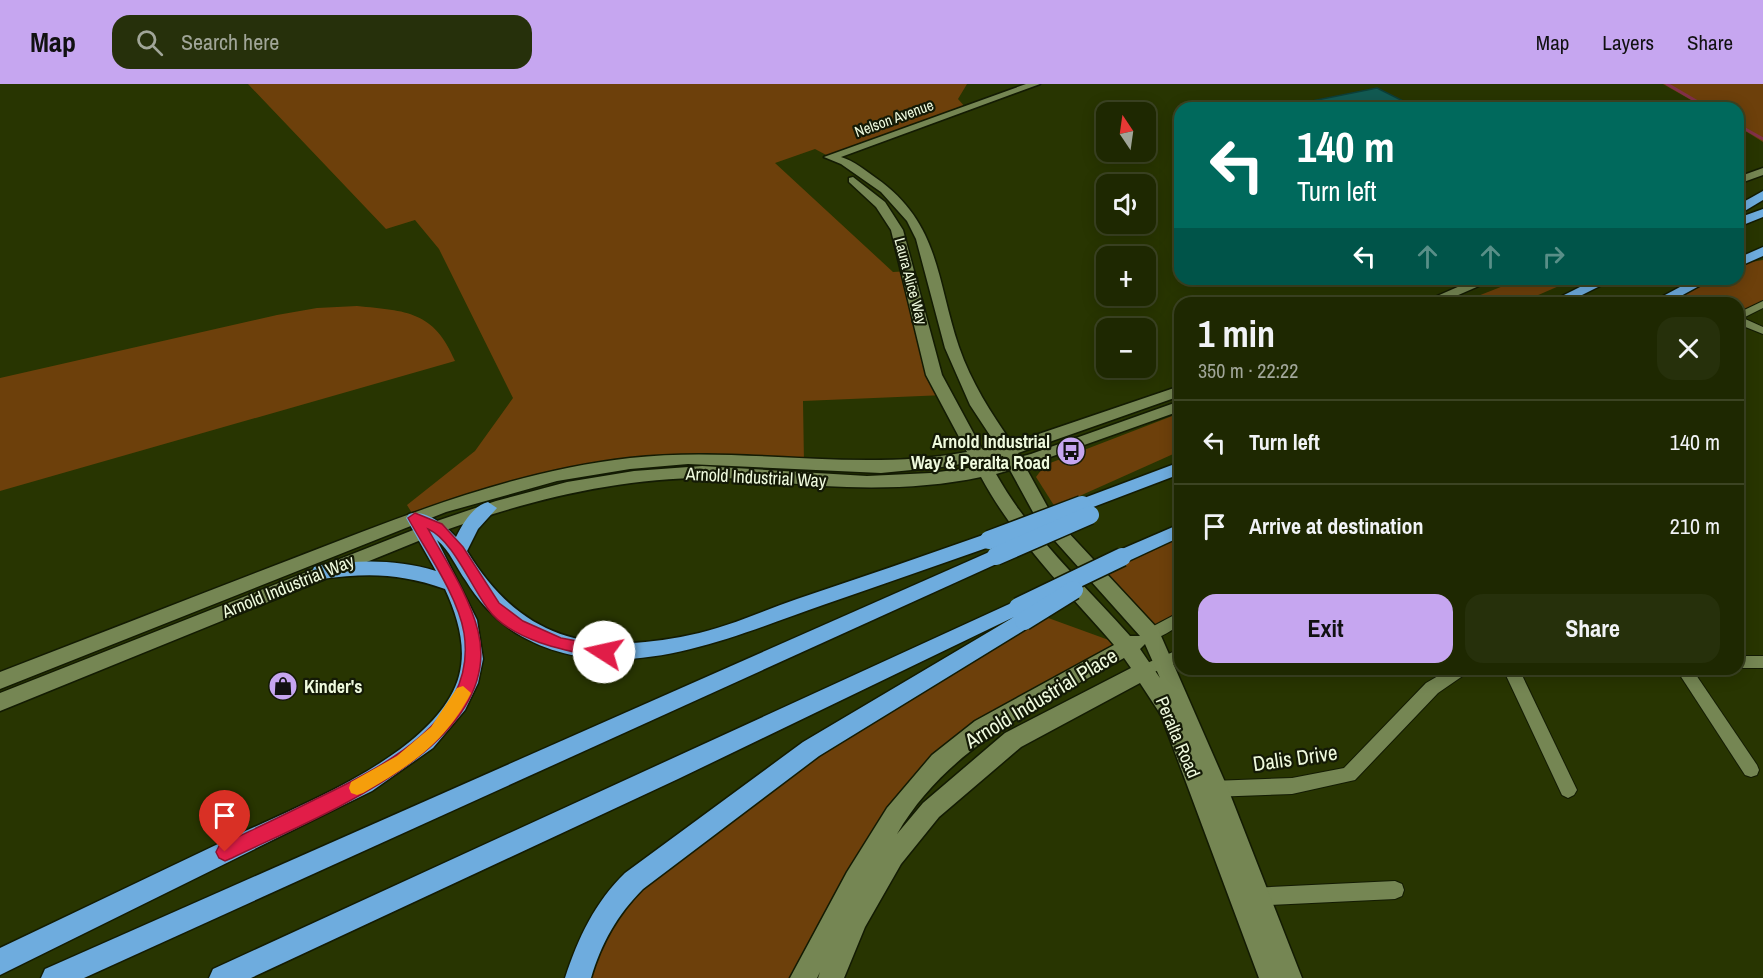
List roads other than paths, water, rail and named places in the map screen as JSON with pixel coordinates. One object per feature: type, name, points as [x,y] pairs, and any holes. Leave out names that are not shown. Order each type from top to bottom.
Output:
[{"type":"highway","points":[[1744,207],[1763,195]]},
{"type":"highway","points":[[1744,221],[1763,213]]},
{"type":"highway","points":[[1744,260],[1763,251]]},
{"type":"highway","points":[[1744,262],[1763,260]]},
{"type":"highway","points":[[1569,297],[1594,285]]},
{"type":"highway","points":[[1669,297],[1694,285]]},
{"type":"highway","points":[[54,978],[993,548],[1174,473]]},
{"type":"highway","points":[[458,550],[471,525],[488,508]]},
{"type":"highway","points":[[425,526],[458,550],[494,607],[518,625],[558,644],[604,652],[648,651],[692,643],[993,548]]},
{"type":"highway","points":[[0,962],[364,784],[403,761],[437,732],[454,710],[466,687],[472,661],[471,632],[459,598],[449,583],[425,526]]},
{"type":"highway","points":[[222,978],[670,772],[1022,614],[1052,606],[1116,560],[1174,533]]},
{"type":"highway","points":[[321,572],[369,566],[404,567],[449,583]]},
{"type":"highway","points":[[578,978],[611,905],[634,880],[811,749],[1022,614]]},
{"type":"street","name":"Nelson Avenue","points":[[830,157],[1035,84]]},
{"type":"street","name":"Laura Alice Way","points":[[981,464],[971,441],[934,375],[897,230],[881,205],[855,181],[831,166],[830,157],[845,162],[895,197],[914,220],[922,239],[941,315],[963,376],[978,405],[1012,458]]},
{"type":"street","points":[[1744,179],[1763,171]]},
{"type":"street","points":[[1443,297],[1473,285]]},
{"type":"street","points":[[1744,315],[1763,304]]},
{"type":"street","points":[[1744,322],[1763,331]]},
{"type":"street","name":"Arnold Industrial Way","points":[[1012,458],[1174,393]]},
{"type":"street","name":"Arnold Industrial Way","points":[[0,681],[425,526],[534,494],[639,475],[704,472],[878,482],[1012,458],[1174,408]]},
{"type":"street","name":"Peralta Road","points":[[1012,458],[1045,519],[1151,634],[1163,663],[1170,712],[1209,790],[1250,898],[1289,978]]},
{"type":"street","name":"Arnold Industrial Way","points":[[0,702],[62,680],[321,572],[425,526],[480,495],[534,481],[630,463],[688,459],[881,467],[981,464]]},
{"type":"street","name":"Peralta Road","points":[[981,464],[1025,531],[1128,647],[1163,663]]},
{"type":"street","name":"Arnold Industrial Place","points":[[803,978],[856,880],[896,815],[940,762],[983,728],[1174,621]]},
{"type":"street","points":[[1744,662],[1763,662]]},
{"type":"street","name":"Arnold Industrial Place","points":[[831,978],[855,919],[893,856],[931,810],[1013,740],[1163,663]]},
{"type":"street","name":"Dalis Drive","points":[[1209,790],[1292,786],[1349,775],[1432,688],[1453,675]]},
{"type":"street","points":[[1514,675],[1568,790]]},
{"type":"street","points":[[1687,675],[1751,770]]},
{"type":"street","points":[[1250,898],[1395,890]]},
{"type":"street","name":"Peralta Road","points":[[1250,898],[1272,978]]},
{"type":"waterway","points":[[1667,84],[1698,102]]},
{"type":"waterway","points":[[1744,128],[1763,139]]},
{"type":"place","name":"Arnold Industrial Way & Peralta Road","points":[[1071,451]]},
{"type":"place","name":"Kinder's","points":[[283,686]]}]
